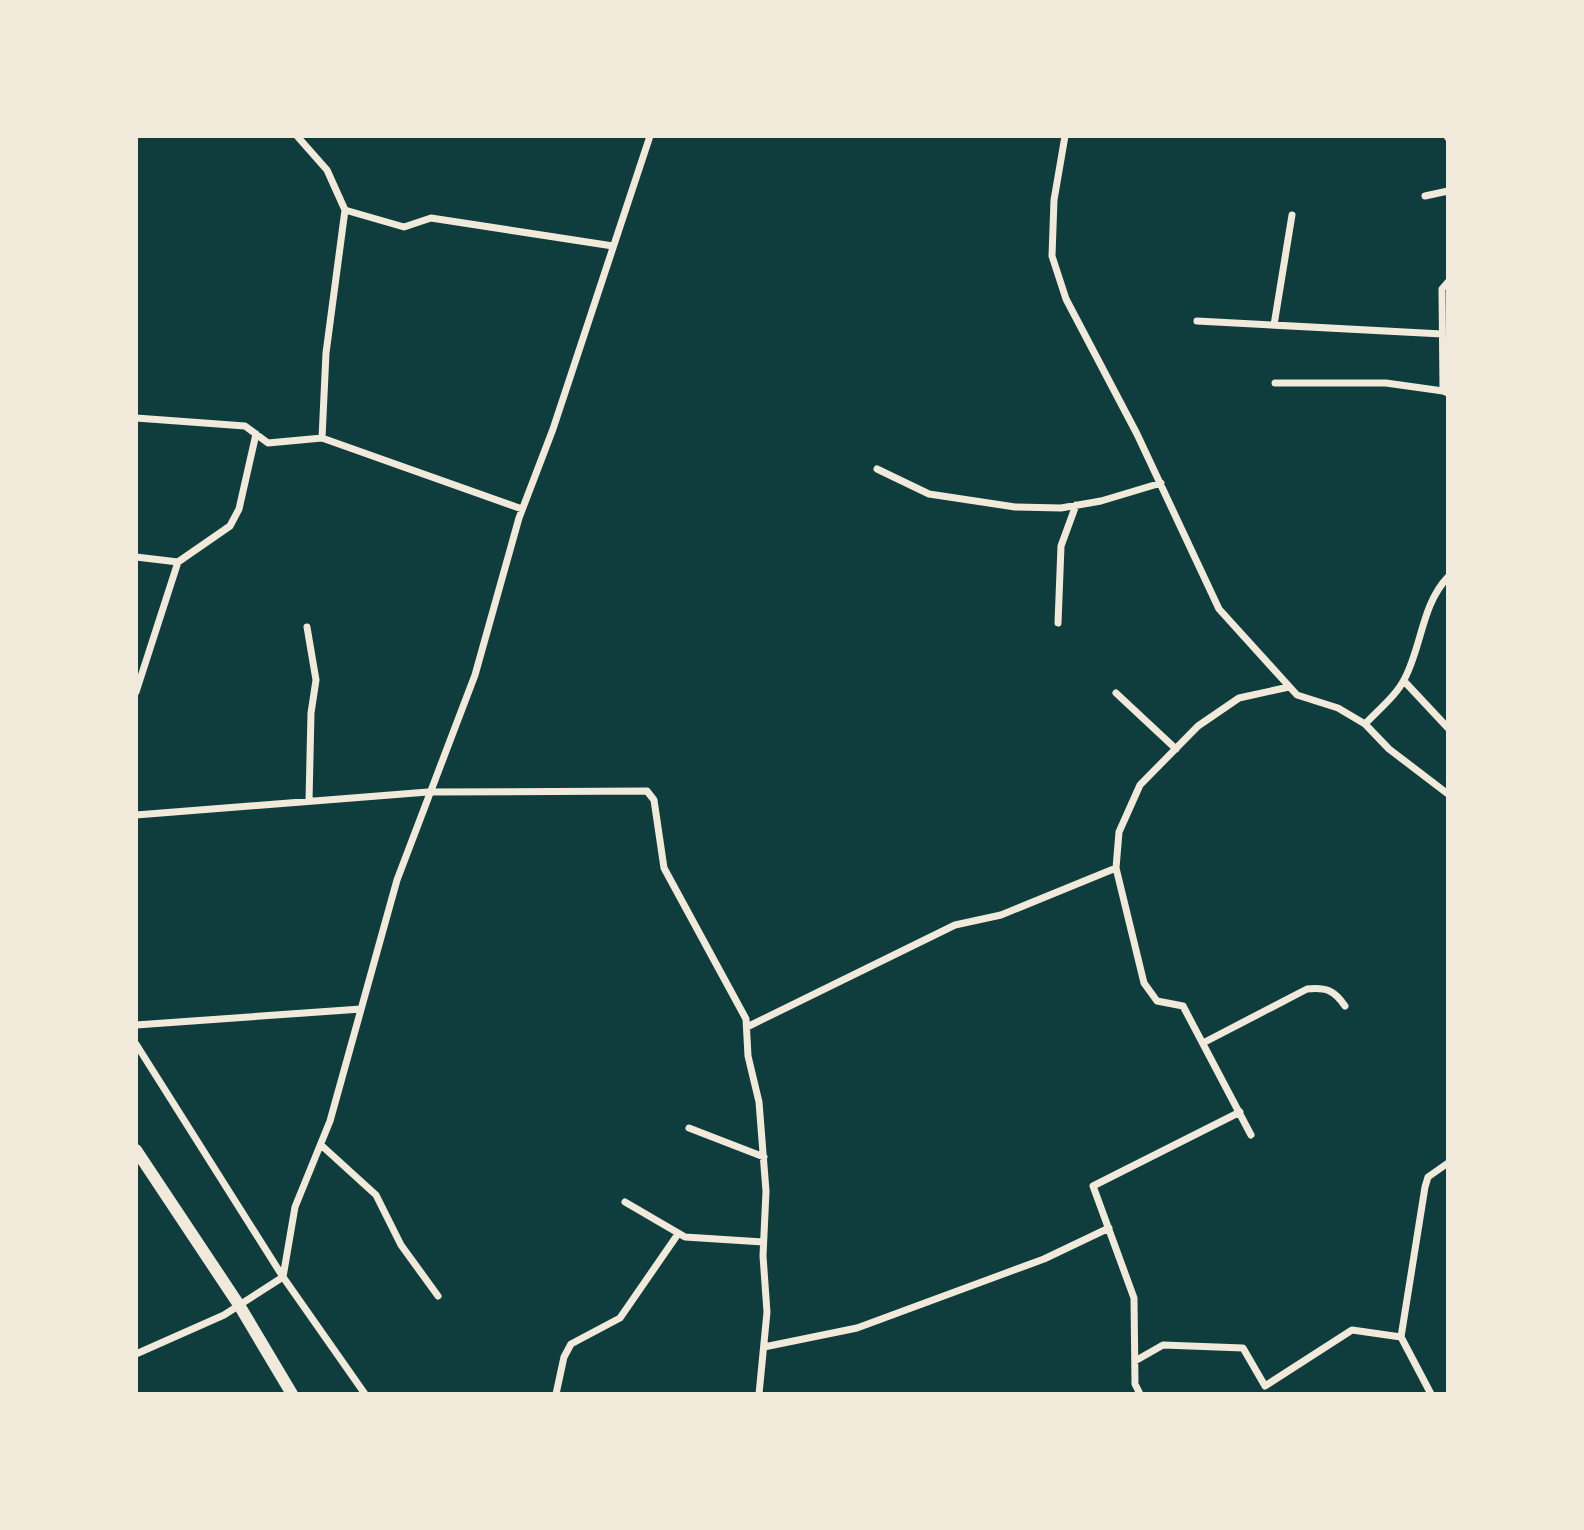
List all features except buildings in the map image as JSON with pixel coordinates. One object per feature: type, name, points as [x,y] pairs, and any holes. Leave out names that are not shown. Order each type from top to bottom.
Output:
[{"type":"street","points":[[297,136],[327,170],[345,210],[326,352],[322,438]]},
{"type":"street","points":[[136,1354],[239,1305],[283,1277],[295,1207],[321,1145],[397,880],[428,792],[475,675],[522,509],[553,429],[650,136]]},
{"type":"street","points":[[1065,136],[1054,200],[1052,256],[1066,299],[1161,483],[1219,609],[1297,695],[1338,708],[1365,724],[1389,749],[1447,794]]},
{"type":"street","points":[[1425,196],[1447,191]]},
{"type":"street","points":[[345,210],[404,227],[431,218],[465,221],[613,246]]},
{"type":"street","points":[[1274,325],[1292,215]]},
{"type":"street","points":[[1275,383],[1387,383],[1445,392],[1442,289],[1447,282]]},
{"type":"street","points":[[1197,321],[1442,334]]},
{"type":"street","points":[[136,418],[245,426],[268,443],[322,438],[522,509]]},
{"type":"street","points":[[136,692],[178,562],[230,526],[239,509],[256,434]]},
{"type":"street","points":[[877,468],[929,494],[1015,507],[1061,508],[1161,483]]},
{"type":"street","points":[[1058,623],[1061,546],[1076,505]]},
{"type":"street","points":[[136,557],[178,562]]},
{"type":"street","points":[[1365,724],[1404,681],[1422,635],[1428,607],[1436,589],[1447,577]]},
{"type":"street","points":[[307,627],[316,681],[311,713],[309,801]]},
{"type":"street","points":[[1404,681],[1447,728]]},
{"type":"street","points":[[1251,1135],[1184,1006],[1157,1001],[1144,983],[1116,868],[1119,832],[1140,785],[1198,726],[1239,698],[1289,687]]},
{"type":"street","points":[[1116,693],[1176,749]]},
{"type":"street","points":[[136,815],[428,792],[648,791],[654,800],[664,868],[746,1018],[748,1056],[759,1102],[766,1191],[766,1312],[759,1394]]},
{"type":"street","points":[[747,1027],[955,925],[1001,915],[1116,868]]},
{"type":"street","points":[[1203,1043],[1307,989],[1323,987],[1335,993],[1345,1006]]},
{"type":"street","points":[[136,1025],[361,1009]]},
{"type":"street","points":[[136,1044],[283,1277],[365,1394]]},
{"type":"street","points":[[1140,1394],[1135,1384],[1134,1298],[1093,1186],[1240,1112]]},
{"type":"street","points":[[689,1128],[764,1157]]},
{"type":"street","points":[[321,1145],[376,1195],[401,1245],[438,1296]]},
{"type":"street","points":[[136,1150],[239,1305],[292,1394]]},
{"type":"street","points":[[1431,1394],[1401,1337],[1425,1187],[1429,1177],[1447,1163]]},
{"type":"street","points":[[625,1202],[678,1234],[693,1238],[764,1242]]},
{"type":"street","points":[[764,1347],[858,1328],[1044,1259],[1109,1228]]},
{"type":"street","points":[[556,1394],[566,1350],[571,1344],[620,1318],[678,1234]]},
{"type":"street","points":[[1135,1361],[1163,1345],[1243,1348],[1265,1386],[1352,1330],[1401,1337]]}]
